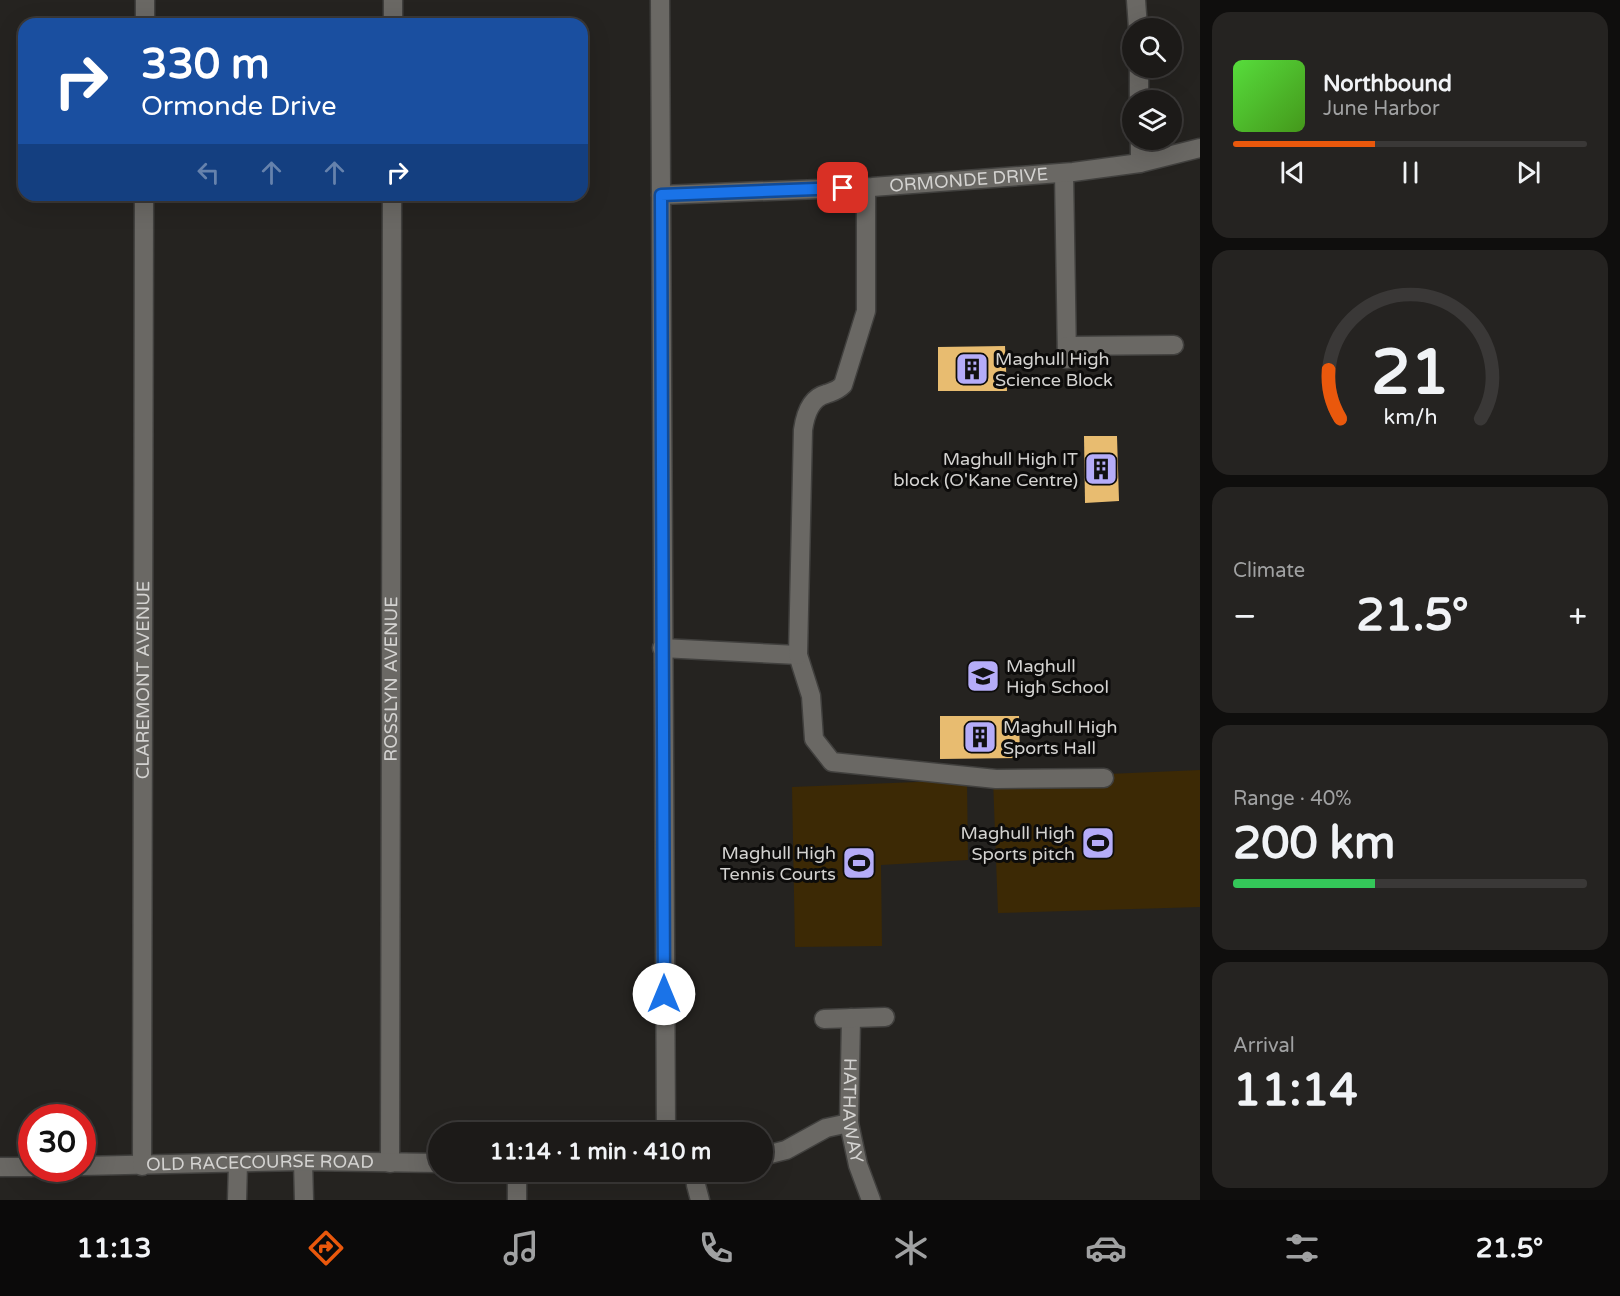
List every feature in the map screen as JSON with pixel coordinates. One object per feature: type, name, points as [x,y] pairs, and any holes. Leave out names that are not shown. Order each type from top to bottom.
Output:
[{"type":"street","points":[[145,0],[145,18]]},
{"type":"street","points":[[393,0],[393,18]]},
{"type":"street","points":[[660,0],[666,1122]]},
{"type":"street","points":[[1136,0],[1137,18]]},
{"type":"street","name":"ORMONDE DRIVE","points":[[661,195],[866,187],[1064,172],[1140,163],[1200,148]]},
{"type":"street","points":[[1140,150],[1140,163]]},
{"type":"street","points":[[1064,172],[1067,353],[1174,345]]},
{"type":"street","points":[[866,187],[866,311],[843,385],[836,392],[823,394],[814,401],[804,420],[798,656],[811,696],[814,739],[832,762],[996,779],[1104,778]]},
{"type":"street","name":"CLAREMONT AVENUE","points":[[142,1166],[144,201]]},
{"type":"street","name":"ROSSLYN AVENUE","points":[[390,1163],[392,201]]},
{"type":"street","points":[[662,648],[798,656]]},
{"type":"street","points":[[824,1019],[885,1017]]},
{"type":"street","name":"HATHAWAY","points":[[851,1018],[849,1124],[858,1165],[871,1200]]},
{"type":"street","points":[[773,1153],[786,1150],[826,1128],[849,1124]]},
{"type":"street","points":[[303,1161],[304,1200]]},
{"type":"street","name":"OLD RACECOURSE ROAD","points":[[96,1166],[303,1161],[428,1163]]},
{"type":"street","points":[[237,1200],[238,1163]]},
{"type":"street","points":[[0,1167],[18,1167]]},
{"type":"street","points":[[517,1182],[517,1200]]},
{"type":"street","points":[[696,1182],[700,1200]]},
{"type":"shaded area","name":"Maghull High Sports pitch","points":[[1200,770],[1200,907],[998,913],[993,779]]},
{"type":"shaded area","name":"Maghull High Tennis Courts","points":[[967,780],[968,860],[881,865],[882,946],[795,947],[792,787]]},
{"type":"building","name":"Maghull High Science Block","points":[[1005,346],[1007,391],[938,391],[938,347]]},
{"type":"building","name":"Maghull High IT block (O'Kane Centre)","points":[[1084,436],[1117,436],[1119,501],[1085,503]]},
{"type":"building","name":"Maghull High Sports Hall","points":[[940,716],[1019,716],[1020,758],[940,759]]},
{"type":"place","name":"Maghull High Science Block","points":[[972,369]]},
{"type":"place","name":"Maghull High IT block (O'Kane Centre)","points":[[1101,469]]},
{"type":"place","name":"Maghull High School","points":[[983,676]]},
{"type":"place","name":"Maghull High Sports Hall","points":[[980,737]]},
{"type":"place","name":"Maghull High Sports pitch","points":[[1098,843]]},
{"type":"place","name":"Maghull High Tennis Courts","points":[[859,863]]},
{"type":"route","points":[[664,994],[661,195],[843,188]]}]
